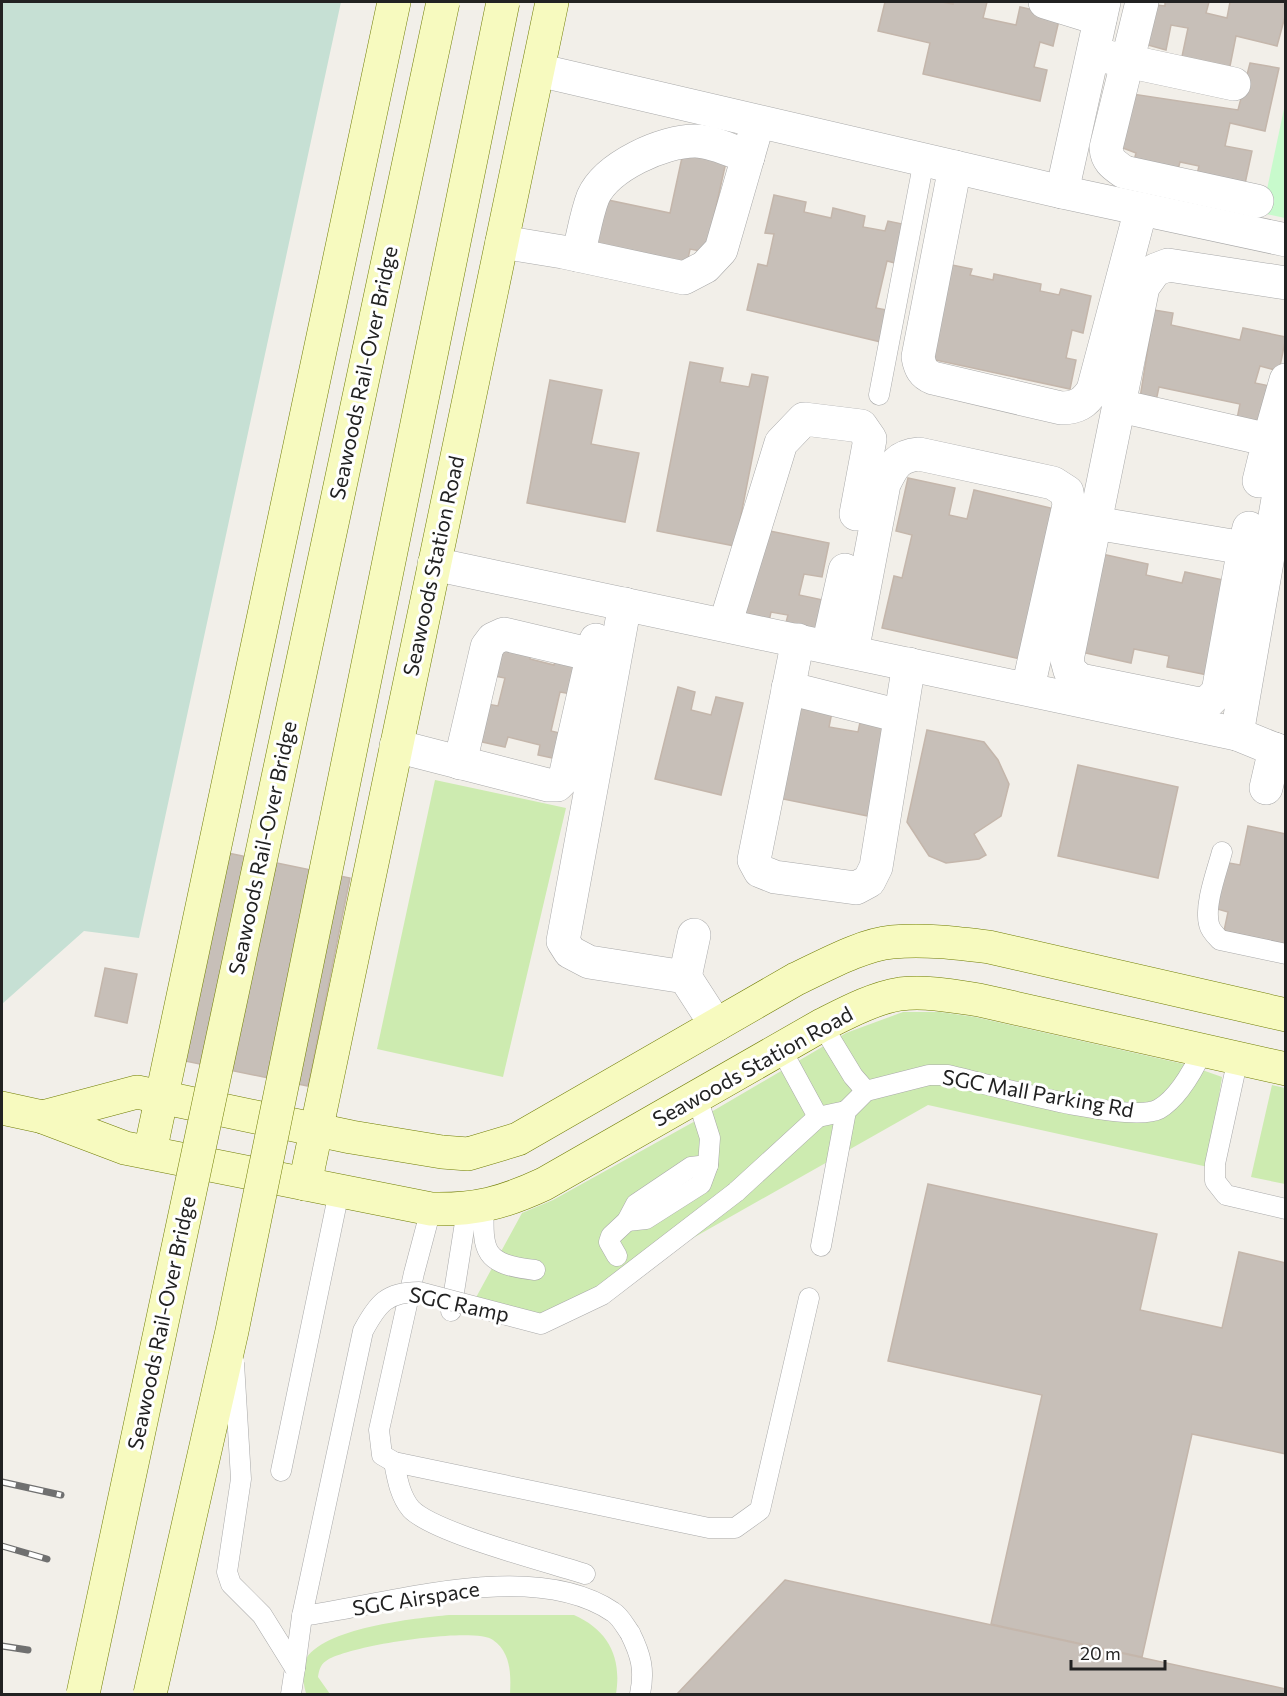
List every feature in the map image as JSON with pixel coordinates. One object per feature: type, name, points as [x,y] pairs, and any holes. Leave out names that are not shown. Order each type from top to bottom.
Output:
[{"type":"main road","points":[[150,1152],[394,2]]},
{"type":"main road","name":"Seawoods Rail-Over Bridge","points":[[83,1695],[443,2]]},
{"type":"main road","points":[[150,1695],[232,1331],[503,2]]},
{"type":"main road","name":"Seawoods Station Road","points":[[305,1184],[552,2]]},
{"type":"main road","points":[[43,1117],[137,1092],[316,1130],[468,1154],[518,1139],[796,979],[841,958],[890,942],[989,947],[1286,1015]]},
{"type":"main road","name":"Seawoods Station Road","points":[[2,1108],[43,1117],[125,1148],[431,1209],[476,1208],[517,1197],[544,1184],[822,1025],[857,1008],[899,994],[940,994],[979,1000],[1203,1050],[1235,1066],[1286,1069]]},
{"type":"street","points":[[1045,2],[1102,10],[1062,192]]},
{"type":"street","points":[[1142,2],[1106,148],[1112,164],[1124,172],[1257,201]]},
{"type":"street","points":[[1092,54],[1234,84]]},
{"type":"street","points":[[538,70],[1062,192],[1286,240]]},
{"type":"street","points":[[502,242],[578,255],[684,279],[693,275],[722,250],[758,122]]},
{"type":"street","points":[[578,255],[594,197],[602,183],[626,163],[669,144],[697,141],[748,157]]},
{"type":"street","points":[[940,164],[918,357],[920,365],[925,374],[933,378],[1061,408],[1072,408],[1086,402],[1093,390],[1142,209]]},
{"type":"street","points":[[1286,283],[1168,265],[1155,270],[1143,286],[1067,660],[1070,671],[1080,680],[1199,704],[1209,701],[1218,692],[1244,548],[1265,500],[1277,446],[1286,380]]},
{"type":"street","points":[[1120,406],[1277,446]]},
{"type":"street","points":[[725,625],[781,442],[804,419],[861,426],[870,439],[869,452],[826,646]]},
{"type":"street","points":[[909,663],[876,867],[869,880],[856,888],[775,877],[760,871],[754,860],[788,688],[826,646],[884,484],[895,462],[906,455],[919,454],[1053,483],[1067,492],[1069,505],[1028,688]]},
{"type":"street","points":[[1237,734],[1274,587],[1265,500]]},
{"type":"street","points":[[1095,523],[1244,548]]},
{"type":"street","points":[[434,564],[1237,734],[1280,752],[1267,788]]},
{"type":"street","points":[[396,746],[548,785],[557,785],[565,777],[593,655],[615,602]]},
{"type":"street","points":[[615,602],[563,941],[570,952],[589,962],[685,977]]},
{"type":"street","points":[[460,763],[487,647],[493,639],[504,634],[593,655]]},
{"type":"street","points":[[788,688],[900,716]]},
{"type":"street","points":[[694,935],[685,977],[716,1025]]},
{"type":"lane","points":[[879,394],[940,164]]},
{"type":"lane","points":[[1222,852],[1211,891],[1208,924],[1220,940],[1286,954]]},
{"type":"lane","points":[[781,1049],[818,1117],[846,1111],[866,1091],[853,1076],[822,1025]]},
{"type":"lane","name":"SGC Mall Parking Rd","points":[[866,1091],[929,1075],[948,1075],[1116,1113],[1146,1113],[1160,1109],[1169,1101],[1185,1081],[1203,1050]]},
{"type":"lane","points":[[1235,1066],[1215,1164],[1215,1180],[1226,1195],[1286,1209]]},
{"type":"lane","points":[[617,1256],[609,1242],[611,1236],[627,1221],[646,1219],[700,1184],[708,1165],[710,1138],[697,1097]]},
{"type":"lane","points":[[821,1246],[846,1111]]},
{"type":"lane","name":"SGC Ramp","points":[[291,1695],[302,1616],[363,1330],[385,1299],[398,1292],[419,1292],[542,1324],[602,1295],[736,1192],[818,1117]]},
{"type":"lane","points":[[281,1470],[339,1192]]},
{"type":"lane","points":[[476,1208],[489,1255],[501,1264],[535,1269]]},
{"type":"lane","points":[[451,1311],[476,1208]]},
{"type":"lane","points":[[431,1209],[378,1430],[382,1455],[394,1462],[709,1528],[735,1528],[760,1510],[809,1298]]},
{"type":"lane","points":[[232,1331],[241,1479],[226,1572],[231,1584],[262,1615],[295,1668]]},
{"type":"lane","points":[[394,1462],[399,1488],[412,1509],[441,1527],[585,1574]]},
{"type":"lane","name":"SGC Airspace","points":[[302,1616],[474,1586],[565,1592],[591,1600],[615,1613],[630,1633],[641,1655],[644,1673],[640,1695]]},
{"type":"green space","points":[[2,2],[341,2],[139,938],[84,931],[2,1004]]},
{"type":"green space","points":[[1285,104],[1285,218],[1262,213]]},
{"type":"green space","points":[[435,780],[566,808],[503,1077],[377,1049]]},
{"type":"green space","points":[[903,1012],[940,1012],[975,1017],[1188,1065],[1222,1077],[1208,1167],[928,1105],[550,1319],[473,1303],[522,1213],[553,1200],[706,1115],[846,1033]]},
{"type":"green space","points":[[1272,1085],[1285,1088],[1285,1184],[1251,1177]]},
{"type":"green space","points":[[449,1615],[574,1615],[596,1628],[610,1646],[617,1668],[616,1694],[510,1694],[509,1664],[499,1645],[481,1636],[462,1635],[382,1644],[338,1655],[321,1666],[318,1677],[330,1694],[306,1693],[303,1677],[305,1661],[314,1650],[329,1640],[393,1622]]},
{"type":"building","points":[[885,2],[953,4],[953,2],[987,2],[983,18],[1016,25],[1020,7],[1060,16],[1053,46],[1040,42],[1034,67],[1047,70],[1040,101],[923,74],[930,43],[878,31]]},
{"type":"building","points":[[1165,2],[1209,2],[1206,13],[1227,18],[1230,2],[1286,2],[1286,13],[1277,46],[1236,36],[1228,76],[1180,66],[1188,28],[1171,25],[1166,50],[1141,43],[1147,4],[1165,6]]},
{"type":"building","points":[[1250,63],[1279,68],[1265,131],[1230,123],[1225,146],[1252,151],[1243,193],[1195,183],[1199,166],[1180,162],[1175,181],[1131,172],[1136,153],[1110,143],[1126,93],[1238,110]]},
{"type":"building","points":[[683,153],[726,162],[706,252],[690,249],[685,274],[591,254],[603,199],[670,213]]},
{"type":"building","points":[[774,195],[806,202],[804,212],[831,218],[833,208],[865,216],[863,227],[885,231],[888,221],[912,226],[903,265],[887,261],[876,308],[892,311],[885,343],[747,310],[758,264],[767,266],[774,234],[765,233]]},
{"type":"building","points":[[947,264],[972,269],[970,275],[993,280],[994,274],[1041,284],[1040,291],[1059,295],[1061,289],[1091,296],[1083,333],[1072,330],[1066,358],[1076,360],[1070,389],[926,358]]},
{"type":"building","points":[[1154,310],[1173,313],[1171,325],[1240,340],[1243,328],[1286,337],[1279,371],[1260,366],[1255,383],[1275,387],[1266,424],[1237,419],[1240,404],[1159,387],[1156,401],[1140,398]]},
{"type":"building","points":[[690,362],[723,368],[720,382],[749,387],[752,374],[768,377],[735,546],[657,531]]},
{"type":"building","points":[[550,380],[602,390],[591,444],[639,453],[625,522],[527,503]]},
{"type":"building","points":[[908,478],[955,488],[949,515],[967,519],[974,490],[1059,510],[1025,660],[882,628],[894,576],[902,578],[912,535],[896,531]]},
{"type":"building","points":[[765,530],[829,543],[822,577],[804,574],[799,595],[823,600],[815,637],[784,630],[788,615],[771,612],[768,626],[734,619]]},
{"type":"building","points":[[1102,554],[1148,564],[1146,575],[1182,583],[1185,572],[1233,582],[1213,676],[1167,667],[1169,656],[1134,649],[1131,663],[1081,652]]},
{"type":"building","points":[[496,643],[531,651],[530,659],[554,665],[556,657],[584,663],[577,695],[560,692],[551,731],[568,735],[562,760],[538,755],[540,745],[508,737],[505,747],[473,740],[482,703],[498,706],[505,678],[489,675]]},
{"type":"building","points":[[678,687],[695,692],[691,710],[711,715],[716,697],[743,703],[721,795],[655,779]]},
{"type":"building","points":[[799,700],[833,707],[829,727],[858,732],[862,713],[888,718],[868,816],[778,798]]},
{"type":"building","points":[[927,730],[984,742],[998,760],[1009,784],[1001,816],[974,834],[986,855],[979,859],[946,863],[929,856],[907,822]]},
{"type":"building","points":[[1078,765],[1178,787],[1158,878],[1058,856]]},
{"type":"building","points":[[1248,826],[1286,834],[1286,944],[1224,931],[1228,912],[1214,908],[1224,862],[1240,865]]},
{"type":"building","points":[[228,853],[350,878],[308,1086],[185,1061]]},
{"type":"building","points":[[105,968],[137,974],[127,1023],[95,1016]]},
{"type":"building","points":[[928,1184],[1157,1234],[1140,1310],[1222,1328],[1239,1252],[1286,1263],[1286,1454],[1192,1434],[1142,1657],[991,1624],[1042,1395],[888,1361]]},
{"type":"building","points":[[785,1580],[1286,1689],[1286,1694],[677,1694]]},
{"type":"railway","points":[[2,1482],[61,1495]]},
{"type":"railway","points":[[2,1546],[47,1559]]},
{"type":"railway","points":[[2,1646],[28,1650]]}]
